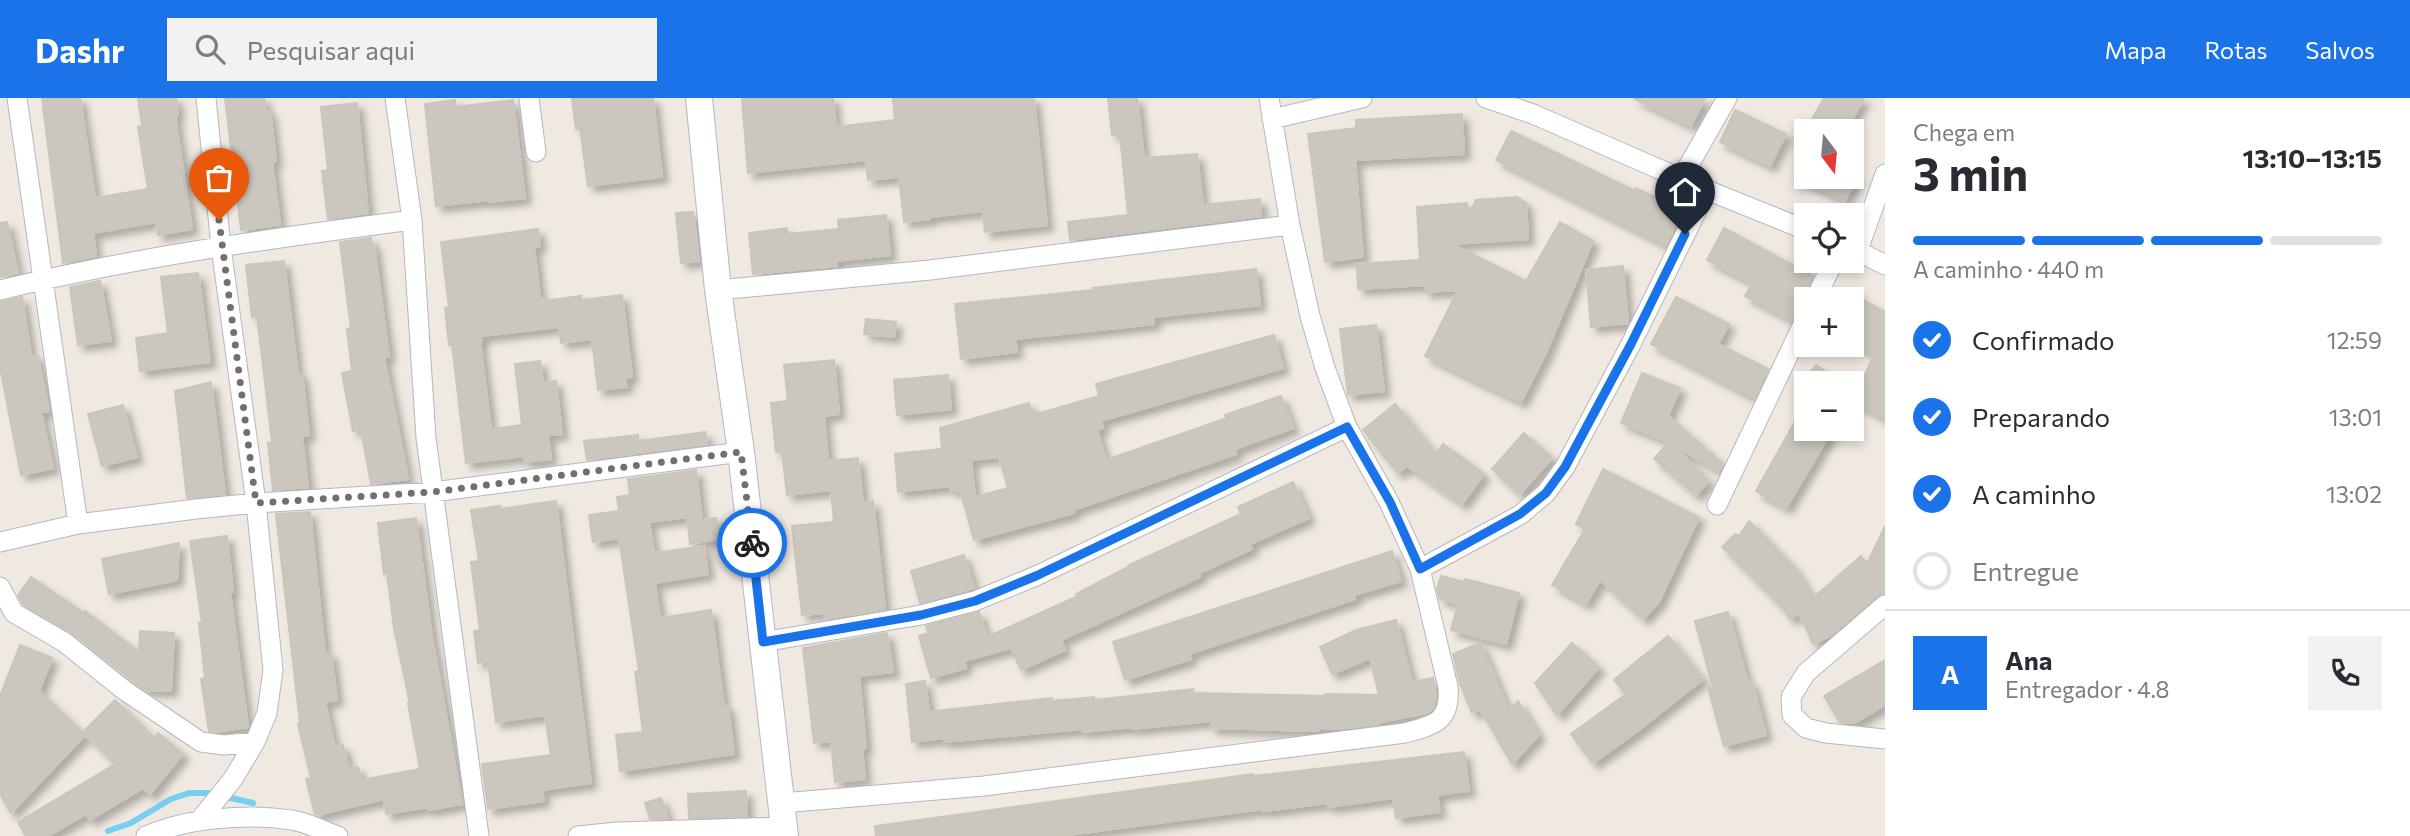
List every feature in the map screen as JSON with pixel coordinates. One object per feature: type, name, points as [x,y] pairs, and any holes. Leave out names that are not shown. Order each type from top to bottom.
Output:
[{"type":"street","points":[[17,98],[78,524]]},
{"type":"street","points":[[200,821],[233,779],[255,741],[267,713],[273,670],[256,503],[221,247],[206,98]]},
{"type":"street","points":[[395,98],[412,220],[426,438],[479,836]]},
{"type":"street","points":[[529,98],[536,152]]},
{"type":"street","points":[[699,98],[718,290],[741,452],[783,822]]},
{"type":"street","points":[[585,835],[783,822],[984,786],[1405,733],[1429,726],[1445,716],[1450,702],[1448,687],[1420,569],[1390,502],[1347,427],[1325,368],[1310,316],[1290,225],[1269,98]]},
{"type":"street","points":[[1272,119],[1362,98]]},
{"type":"street","points":[[1486,98],[1533,114],[1794,225]]},
{"type":"street","points":[[1681,179],[1727,98]]},
{"type":"street","points":[[1864,226],[1885,174]]},
{"type":"street","points":[[1420,569],[1520,514],[1546,493],[1565,467],[1631,344],[1707,190]]},
{"type":"street","points":[[0,290],[221,247],[412,220]]},
{"type":"street","points":[[718,290],[930,270],[1290,225]]},
{"type":"street","points":[[1864,254],[1885,265]]},
{"type":"street","points":[[1717,505],[1794,343]]},
{"type":"street","points":[[763,642],[921,615],[975,601],[1036,576],[1347,427]]},
{"type":"street","points":[[0,542],[78,524],[256,503],[433,492],[741,452]]},
{"type":"street","points":[[0,587],[14,613],[64,642],[124,690],[201,742],[224,746],[255,741]]},
{"type":"street","points":[[1885,605],[1805,673],[1791,696],[1792,715],[1805,728],[1885,739]]},
{"type":"street","points":[[146,836],[163,828],[200,821],[260,818],[293,820],[338,836]]},
{"type":"building","points":[[42,98],[80,98],[95,198],[148,189],[138,127],[142,126],[138,98],[176,98],[178,115],[175,116],[192,229],[158,235],[156,222],[93,233],[96,256],[63,263]]},
{"type":"building","points":[[225,98],[264,98],[266,112],[270,111],[276,161],[272,162],[280,225],[241,230]]},
{"type":"building","points":[[572,98],[653,98],[662,177],[588,186],[580,128],[576,129]]},
{"type":"building","points":[[742,98],[833,98],[836,127],[895,120],[893,98],[1034,98],[1047,225],[985,232],[983,211],[904,222],[899,177],[868,180],[866,160],[748,173]]},
{"type":"building","points":[[1108,98],[1137,98],[1144,158],[1197,154],[1203,205],[1260,199],[1261,216],[1070,240],[1068,222],[1128,215],[1120,135],[1112,135]]},
{"type":"building","points":[[1633,98],[1705,98],[1691,126]]},
{"type":"building","points":[[1824,98],[1864,98],[1853,119],[1812,119]]},
{"type":"building","points":[[455,100],[455,107],[513,100],[525,198],[436,206],[425,104]]},
{"type":"building","points":[[357,103],[368,213],[328,219],[322,171],[328,170],[321,107]]},
{"type":"building","points":[[1735,110],[1786,134],[1770,166],[1720,142]]},
{"type":"building","points":[[1462,114],[1464,154],[1355,160],[1363,257],[1325,262],[1308,134],[1356,128],[1356,120]]},
{"type":"building","points":[[1511,131],[1635,191],[1636,188],[1683,211],[1666,245],[1496,160]]},
{"type":"building","points":[[1820,189],[1851,189],[1845,201]]},
{"type":"building","points":[[1517,197],[1526,203],[1528,239],[1452,244],[1526,281],[1560,222],[1593,241],[1546,353],[1521,402],[1425,356],[1458,290],[1425,292],[1425,285],[1358,289],[1357,264],[1420,260],[1417,207],[1467,203],[1468,216],[1476,200]]},
{"type":"building","points":[[693,212],[699,261],[681,263],[676,213]]},
{"type":"building","points":[[886,215],[890,255],[836,261],[837,266],[753,274],[749,233],[787,228],[788,234],[839,229],[838,220]]},
{"type":"building","points":[[7,222],[18,273],[0,277],[0,223]]},
{"type":"building","points":[[1724,228],[1794,266],[1794,273],[1813,276],[1808,287],[1794,287],[1792,320],[1745,296],[1752,283],[1707,260]]},
{"type":"building","points":[[538,229],[540,246],[534,247],[540,298],[544,298],[544,301],[581,296],[581,300],[622,295],[632,377],[625,378],[627,387],[598,390],[592,339],[561,343],[559,327],[482,336],[480,341],[491,429],[522,425],[515,364],[540,361],[543,383],[556,381],[562,434],[548,435],[551,459],[524,462],[524,456],[466,463],[452,344],[449,345],[445,308],[449,307],[441,242]]},
{"type":"building","points":[[371,238],[389,357],[384,357],[408,479],[371,484],[361,429],[353,431],[342,373],[352,371],[347,329],[351,328],[340,242]]},
{"type":"building","points":[[284,261],[298,375],[302,374],[309,435],[302,436],[308,487],[273,490],[268,443],[272,442],[264,374],[257,316],[252,317],[246,265]]},
{"type":"building","points":[[1623,266],[1628,323],[1591,327],[1586,270]]},
{"type":"building","points":[[1256,269],[1260,305],[1154,317],[1154,324],[1015,339],[1017,352],[961,359],[955,304]]},
{"type":"building","points":[[198,273],[210,362],[140,371],[136,338],[168,333],[161,277]]},
{"type":"building","points":[[100,281],[111,341],[78,345],[70,287]]},
{"type":"building","points":[[22,297],[31,356],[37,355],[49,411],[41,412],[53,468],[21,475],[0,367],[0,302]]},
{"type":"building","points":[[1676,297],[1729,324],[1718,344],[1768,369],[1755,398],[1651,344]]},
{"type":"building","points":[[1864,301],[1885,312],[1885,419],[1864,408],[1864,376],[1874,355],[1864,350]]},
{"type":"building","points":[[866,319],[896,322],[894,337],[864,334]]},
{"type":"building","points":[[1376,325],[1384,391],[1348,395],[1340,329]]},
{"type":"building","points":[[1274,335],[1283,368],[1101,421],[1103,428],[1097,430],[1106,460],[1227,418],[1225,415],[1281,396],[1293,428],[1235,449],[1236,454],[1073,510],[1074,513],[974,540],[960,490],[951,491],[950,486],[898,492],[895,454],[942,449],[940,428],[1029,403],[1033,415],[1099,396],[1096,384]],"holes":[[[999,457],[1008,488],[975,497],[971,460]]]},
{"type":"building","points":[[834,360],[839,414],[824,416],[828,461],[858,458],[863,503],[873,501],[885,609],[825,619],[824,613],[802,615],[792,526],[834,522],[831,490],[787,495],[782,451],[776,452],[771,403],[788,401],[784,365]]},
{"type":"building","points":[[1816,365],[1825,371],[1811,371]]},
{"type":"building","points":[[1642,373],[1680,388],[1668,416],[1723,464],[1719,471],[1674,446],[1709,481],[1696,495],[1654,459],[1669,442],[1621,423]]},
{"type":"building","points":[[948,375],[951,409],[897,415],[894,380]]},
{"type":"building","points":[[211,382],[225,494],[187,498],[175,391]]},
{"type":"building","points":[[1395,404],[1436,454],[1443,444],[1484,474],[1462,504],[1407,466],[1398,473],[1363,430]]},
{"type":"building","points":[[123,405],[137,457],[102,466],[88,414]]},
{"type":"building","points":[[1794,423],[1794,441],[1826,441],[1786,508],[1756,491]]},
{"type":"building","points":[[705,432],[707,444],[587,460],[584,441],[638,435],[638,441]]},
{"type":"building","points":[[1524,433],[1552,458],[1520,494],[1492,469]]},
{"type":"building","points":[[1603,469],[1699,517],[1659,602],[1643,619],[1600,580],[1586,604],[1552,585],[1585,529],[1576,524]]},
{"type":"building","points":[[696,470],[702,520],[716,518],[719,539],[690,544],[687,517],[649,522],[654,553],[704,546],[708,574],[655,583],[660,618],[711,610],[724,707],[728,706],[734,754],[620,771],[616,735],[643,732],[635,672],[639,671],[619,538],[593,542],[589,515],[619,511],[617,497],[630,495],[628,479]]},
{"type":"building","points":[[1293,482],[1309,518],[1250,544],[1252,549],[1199,573],[1200,577],[1061,640],[1065,650],[1021,670],[1011,648],[964,661],[966,668],[931,678],[919,636],[928,633],[926,626],[979,612],[987,637],[1078,596],[1076,594],[1129,565],[1241,514],[1238,507]]},
{"type":"building","points":[[556,501],[591,783],[542,790],[544,801],[488,809],[482,764],[551,755],[545,715],[496,722],[488,661],[478,663],[474,631],[480,630],[471,562],[479,561],[471,510]]},
{"type":"building","points":[[310,512],[325,654],[331,653],[337,700],[325,702],[335,747],[343,745],[349,769],[358,767],[361,780],[420,769],[410,703],[394,628],[387,573],[384,574],[378,523],[416,518],[432,637],[462,804],[386,814],[384,799],[315,814],[306,779],[311,778],[298,724],[276,514]]},
{"type":"building","points":[[1749,521],[1794,567],[1813,598],[1861,556],[1867,564],[1885,526],[1885,593],[1877,596],[1830,636],[1813,644],[1799,613],[1790,619],[1783,608],[1722,547],[1735,534],[1739,536]]},
{"type":"building","points":[[227,536],[233,592],[230,592],[248,727],[217,732],[209,731],[201,679],[205,678],[199,623],[202,623],[190,541]]},
{"type":"building","points":[[179,543],[177,580],[109,594],[102,559]]},
{"type":"building","points":[[1392,551],[1401,581],[1189,654],[1191,659],[1125,680],[1113,642]]},
{"type":"building","points":[[964,555],[974,588],[920,603],[911,571]]},
{"type":"building","points":[[1441,576],[1464,582],[1465,579],[1519,593],[1506,644],[1451,630],[1458,604],[1440,599],[1437,589]]},
{"type":"building","points":[[31,577],[84,613],[85,611],[139,652],[140,631],[174,633],[171,691],[146,690],[71,632],[23,604],[18,595]]},
{"type":"building","points":[[1728,612],[1748,683],[1752,682],[1766,735],[1724,746],[1707,684],[1714,692],[1695,621]]},
{"type":"building","points":[[1396,620],[1412,682],[1433,678],[1436,698],[1433,708],[1427,713],[1380,724],[1319,731],[1211,728],[1211,721],[1132,729],[1083,732],[1082,729],[944,742],[944,738],[912,742],[906,684],[925,681],[929,711],[926,712],[1052,698],[1052,701],[1094,697],[1094,700],[1193,689],[1194,693],[1379,695],[1370,658],[1332,674],[1320,647],[1356,630]]},
{"type":"building","points":[[887,633],[893,672],[859,676],[866,748],[862,749],[865,779],[835,782],[831,741],[814,743],[803,648]]},
{"type":"building","points":[[1668,636],[1703,679],[1593,763],[1571,734],[1626,694],[1614,680]]},
{"type":"building","points":[[1480,643],[1509,711],[1518,701],[1539,735],[1512,764],[1480,709],[1472,713],[1460,684],[1453,654]]},
{"type":"building","points":[[1572,643],[1599,667],[1557,715],[1535,683]]},
{"type":"building","points":[[20,645],[52,658],[39,691],[85,735],[11,813],[0,794],[0,696]]},
{"type":"building","points":[[1885,660],[1885,705],[1854,723],[1840,722],[1824,696]]},
{"type":"building","points":[[115,700],[154,738],[158,733],[183,754],[150,794],[143,788],[90,820],[86,814],[48,836],[26,836],[18,822],[115,764],[83,732]]},
{"type":"building","points":[[1464,752],[1469,791],[1437,795],[1440,812],[1396,818],[1393,798],[1328,807],[1328,803],[1263,809],[1060,836],[876,836],[875,826],[1253,774]]},
{"type":"building","points":[[746,791],[747,816],[689,818],[688,794]]},
{"type":"building","points":[[661,798],[668,818],[650,819],[645,803]]},
{"type":"waterway","points":[[108,831],[131,823],[171,799],[189,793],[209,793],[253,803]]},
{"type":"way so far","points":[[219,220],[256,503],[433,492],[741,452],[752,543]]},
{"type":"route","points":[[752,543],[763,642],[921,615],[975,601],[1036,576],[1347,427],[1390,502],[1420,569],[1520,514],[1546,493],[1565,467],[1631,344],[1685,234]]}]
